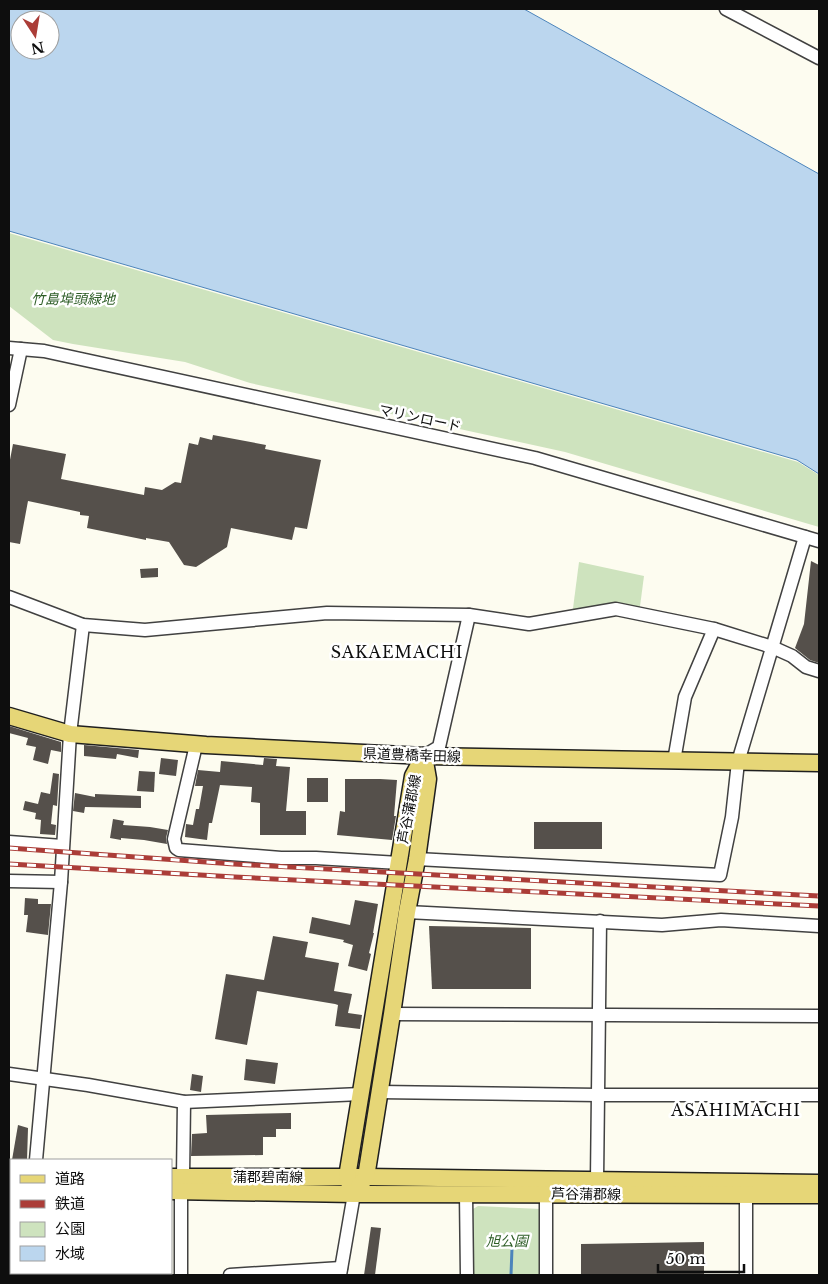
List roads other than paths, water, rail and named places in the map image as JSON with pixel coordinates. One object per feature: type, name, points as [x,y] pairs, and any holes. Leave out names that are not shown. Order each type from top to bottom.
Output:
[{"type":"main road","name":"県道豊橋幸田線","points":[[9,716],[70,734],[196,745],[424,756],[819,764]]},
{"type":"main road","name":"芦谷蒲郡線","points":[[354,1194],[366,1177],[417,859],[428,779],[424,756]]},
{"type":"main road","name":"芦谷蒲郡線","points":[[347,1177],[413,776],[424,756]]},
{"type":"main road","points":[[347,1177],[354,1194]]},
{"type":"main road","name":"芦谷蒲郡線","points":[[366,1177],[819,1183]]},
{"type":"main road","name":"蒲郡碧南線","points":[[177,1184],[366,1177]]},
{"type":"main road","name":"蒲郡碧南線","points":[[177,1184],[354,1194]]},
{"type":"main road","name":"芦谷蒲郡線","points":[[354,1194],[819,1195]]},
{"type":"street","points":[[726,9],[819,58]]},
{"type":"street","points":[[9,405],[15,348]]},
{"type":"street","name":"マリンロード","points":[[15,348],[44,351],[535,458],[819,542]]},
{"type":"street","points":[[417,859],[720,875],[732,817],[738,762],[805,537]]},
{"type":"street","points":[[9,597],[84,625],[145,630],[327,613],[469,615],[529,624],[616,609],[714,629],[772,647],[792,656],[806,667],[819,671]]},
{"type":"street","points":[[424,756],[439,747],[469,615]]},
{"type":"street","points":[[36,1159],[61,882],[70,734],[84,625]]},
{"type":"street","points":[[674,760],[685,698],[714,629]]},
{"type":"street","points":[[196,745],[174,838],[176,848],[180,850],[281,858],[399,863]]},
{"type":"street","points":[[9,842],[62,846]]},
{"type":"street","points":[[9,881],[61,882]]},
{"type":"street","points":[[407,912],[662,925],[721,920],[819,926]]},
{"type":"street","points":[[598,1180],[600,921]]},
{"type":"street","points":[[392,1014],[819,1016]]},
{"type":"street","points":[[9,1074],[88,1085],[184,1102],[361,1094]]},
{"type":"street","points":[[379,1092],[598,1095],[819,1095]]},
{"type":"street","points":[[182,1275],[177,1184],[184,1102]]},
{"type":"street","points":[[230,1275],[341,1272],[354,1194]]},
{"type":"street","points":[[466,1194],[467,1275]]},
{"type":"street","points":[[546,1194],[546,1275]]},
{"type":"street","points":[[746,1195],[746,1275]]},
{"type":"water","points":[[9,9],[524,9],[819,174],[819,474],[797,460],[9,231]]},
{"type":"waterway","points":[[511,1275],[512,1248]]},
{"type":"railway","points":[[9,848],[234,864],[819,896]]},
{"type":"railway","points":[[9,864],[819,906]]},
{"type":"district","name":"SAKAEMACHI","points":[[397,652]]},
{"type":"district","name":"ASAHIMACHI","points":[[736,1110]]},
{"type":"park label","name":"竹島埠頭緑地","points":[[73,299]]},
{"type":"park label","name":"旭公園","points":[[507,1241]]}]
